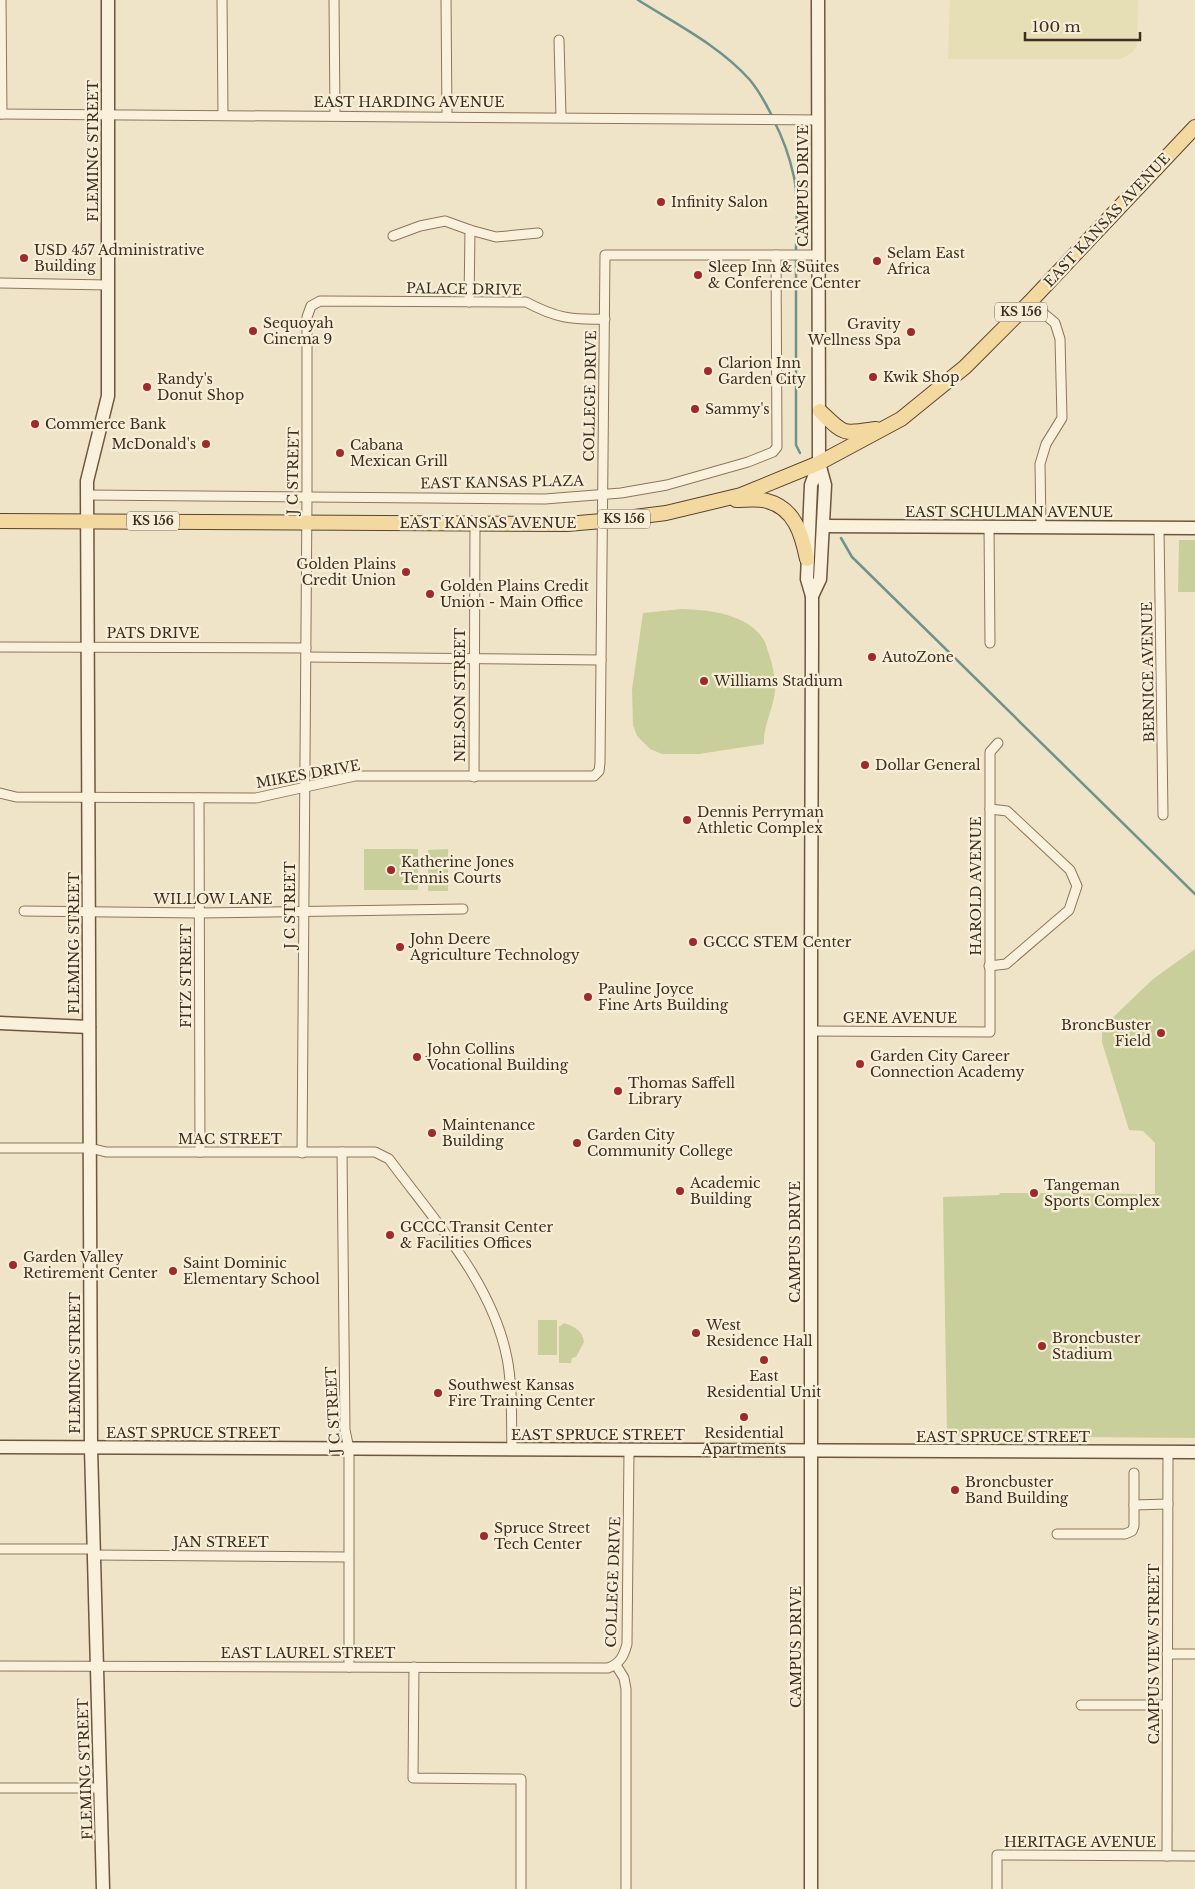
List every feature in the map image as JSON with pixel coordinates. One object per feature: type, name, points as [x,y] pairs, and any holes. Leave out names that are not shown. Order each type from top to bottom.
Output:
[{"type":"main road","name":"EAST KANSAS AVENUE","points":[[0,521],[559,524],[602,521],[666,512],[741,495],[819,463],[885,428],[901,418],[965,367],[1030,302],[1195,128]]},
{"type":"main road","points":[[820,411],[841,431],[852,433],[885,428]]},
{"type":"main road","points":[[722,500],[766,500],[787,512],[797,523],[807,559]]},
{"type":"street","points":[[1,0],[1,114]]},
{"type":"street","name":"FLEMING STREET","points":[[103,1889],[90,1448],[87,481],[108,396],[108,0]]},
{"type":"street","points":[[222,0],[223,114]]},
{"type":"street","points":[[334,0],[336,115]]},
{"type":"street","points":[[446,0],[447,116]]},
{"type":"street","name":"CAMPUS DRIVE","points":[[812,596],[820,579],[825,485],[819,463],[820,411],[813,255],[818,120],[818,0]]},
{"type":"street","points":[[559,40],[561,117]]},
{"type":"street","name":"EAST HARDING AVENUE","points":[[1,114],[223,114],[818,120]]},
{"type":"street","points":[[393,236],[420,226],[445,221],[496,237],[538,233]]},
{"type":"street","points":[[469,302],[470,230]]},
{"type":"street","name":"COLLEGE DRIVE","points":[[592,777],[599,772],[600,763],[604,255],[813,255]]},
{"type":"street","name":"EAST KANSAS PLAZA","points":[[87,495],[545,499],[603,494],[667,485],[695,479],[748,462],[773,452],[777,446],[776,255]]},
{"type":"street","points":[[0,283],[108,285]]},
{"type":"street","name":"PALACE DRIVE","points":[[320,301],[526,302],[561,317],[575,320],[604,319]]},
{"type":"street","name":"J C STREET","points":[[302,1153],[307,496],[306,317],[312,306],[320,301]]},
{"type":"street","points":[[1030,302],[1055,323],[1060,339],[1062,418],[1046,444],[1040,464],[1041,527]]},
{"type":"street","name":"CAMPUS DRIVE","points":[[811,1889],[812,596],[807,579],[807,559],[811,485],[819,463]]},
{"type":"street","name":"NELSON STREET","points":[[474,777],[475,524]]},
{"type":"street","name":"EAST SCHULMAN AVENUE","points":[[823,526],[1195,528]]},
{"type":"street","points":[[990,526],[990,643]]},
{"type":"street","name":"BERNICE AVENUE","points":[[1160,528],[1163,815]]},
{"type":"street","name":"PATS DRIVE","points":[[0,646],[474,659],[601,660]]},
{"type":"street","name":"HAROLD AVENUE","points":[[990,1032],[990,752],[998,744]]},
{"type":"street","name":"MIKES DRIVE","points":[[0,793],[16,797],[256,798],[355,776],[592,777]]},
{"type":"street","name":"FITZ STREET","points":[[199,798],[200,1152]]},
{"type":"street","points":[[989,966],[1006,964],[1070,910],[1077,886],[1070,870],[1007,811],[990,809]]},
{"type":"street","name":"WILLOW LANE","points":[[24,911],[200,913],[463,909]]},
{"type":"street","points":[[0,1023],[89,1027]]},
{"type":"street","name":"GENE AVENUE","points":[[811,1031],[990,1032]]},
{"type":"street","name":"MAC STREET","points":[[0,1148],[90,1148],[106,1152],[375,1152],[389,1159],[448,1237],[478,1283],[499,1326],[510,1374],[512,1450]]},
{"type":"street","name":"J C STREET","points":[[342,1152],[345,1430],[348,1449],[349,1667]]},
{"type":"street","name":"EAST SPRUCE STREET","points":[[0,1447],[1195,1452]]},
{"type":"street","name":"COLLEGE DRIVE","points":[[626,1889],[626,1689],[624,1678],[616,1665],[624,1656],[627,1644],[629,1451]]},
{"type":"street","name":"CAMPUS VIEW STREET","points":[[1167,1856],[1168,1452]]},
{"type":"street","points":[[1057,1534],[1125,1534],[1132,1531],[1134,1526],[1134,1473]]},
{"type":"street","points":[[1134,1505],[1168,1504]]},
{"type":"street","name":"JAN STREET","points":[[0,1549],[348,1557]]},
{"type":"street","points":[[1167,1654],[1195,1654]]},
{"type":"street","name":"EAST LAUREL STREET","points":[[0,1666],[601,1668],[616,1665]]},
{"type":"street","points":[[414,1668],[413,1778],[521,1779],[522,1889]]},
{"type":"street","points":[[1081,1705],[1167,1705]]},
{"type":"street","points":[[0,1788],[100,1788]]},
{"type":"street","name":"HERITAGE AVENUE","points":[[997,1889],[998,1855],[1195,1856]]},
{"type":"shaded area","points":[[950,0],[1138,0],[1137,45],[1133,52],[1121,59],[948,59]]},
{"type":"green space","points":[[1179,540],[1195,540],[1195,592],[1178,592]]},
{"type":"green space","name":"Williams Stadium","points":[[682,609],[717,612],[728,615],[750,625],[765,642],[775,678],[775,687],[764,744],[699,754],[662,754],[650,749],[637,736],[633,725],[632,689],[643,613]]},
{"type":"green space","name":"Katherine Jones Tennis Courts","points":[[364,849],[418,849],[418,890],[364,890]]},
{"type":"green space","points":[[448,849],[448,891],[428,891],[428,850]]},
{"type":"green space","name":"Tangeman Sports Complex","points":[[1195,949],[1195,1438],[947,1436],[943,1197],[999,1195],[1000,1193],[1155,1194],[1155,1143],[1143,1131],[1129,1130],[1102,1042],[1102,1028],[1153,979]]},
{"type":"green space","points":[[538,1320],[557,1320],[557,1355],[538,1355]]},
{"type":"green space","points":[[564,1323],[577,1330],[582,1335],[584,1342],[576,1357],[572,1358],[571,1363],[559,1363],[559,1327]]},
{"type":"waterway","points":[[638,0],[697,36],[738,68],[750,80],[772,116]]},
{"type":"waterway","points":[[774,121],[786,149],[796,186],[796,252]]},
{"type":"waterway","points":[[796,258],[796,445],[800,453]]},
{"type":"waterway","points":[[841,538],[852,557],[1195,894]]},
{"type":"place","name":"Infinity Salon","points":[[661,202]]},
{"type":"place","name":"USD 457 Administrative Building","points":[[24,258]]},
{"type":"place","name":"Selam East Africa","points":[[877,261]]},
{"type":"place","name":"Sleep Inn & Suites & Conference Center","points":[[698,275]]},
{"type":"place","name":"Sequoyah Cinema 9","points":[[253,331]]},
{"type":"place","name":"Gravity Wellness Spa","points":[[911,332]]},
{"type":"place","name":"Clarion Inn Garden City","points":[[708,371]]},
{"type":"place","name":"Kwik Shop","points":[[873,377]]},
{"type":"place","name":"Randy's Donut Shop","points":[[147,387]]},
{"type":"place","name":"Sammy's","points":[[695,409]]},
{"type":"place","name":"Commerce Bank","points":[[35,424]]},
{"type":"place","name":"McDonald's","points":[[206,444]]},
{"type":"place","name":"Cabana Mexican Grill","points":[[340,453]]},
{"type":"place","name":"Golden Plains Credit Union","points":[[406,572]]},
{"type":"place","name":"Golden Plains Credit Union - Main Office","points":[[430,594]]},
{"type":"place","name":"AutoZone","points":[[872,657]]},
{"type":"place","name":"Williams Stadium","points":[[704,681]]},
{"type":"place","name":"Dollar General","points":[[865,765]]},
{"type":"place","name":"Dennis Perryman Athletic Complex","points":[[687,820]]},
{"type":"place","name":"Katherine Jones Tennis Courts","points":[[391,870]]},
{"type":"place","name":"GCCC STEM Center","points":[[693,942]]},
{"type":"place","name":"John Deere Agriculture Technology","points":[[400,947]]},
{"type":"place","name":"Pauline Joyce Fine Arts Building","points":[[588,997]]},
{"type":"place","name":"BroncBuster Field","points":[[1161,1033]]},
{"type":"place","name":"John Collins Vocational Building","points":[[417,1057]]},
{"type":"place","name":"Garden City Career Connection Academy","points":[[860,1064]]},
{"type":"place","name":"Thomas Saffell Library","points":[[618,1091]]},
{"type":"place","name":"Maintenance Building","points":[[432,1133]]},
{"type":"place","name":"Garden City Community College","points":[[577,1143]]},
{"type":"place","name":"Academic Building","points":[[680,1191]]},
{"type":"place","name":"Tangeman Sports Complex","points":[[1034,1193]]},
{"type":"place","name":"GCCC Transit Center & Facilities Offices","points":[[390,1235]]},
{"type":"place","name":"Garden Valley Retirement Center","points":[[13,1265]]},
{"type":"place","name":"Saint Dominic Elementary School","points":[[173,1271]]},
{"type":"place","name":"West Residence Hall","points":[[696,1333]]},
{"type":"place","name":"Broncbuster Stadium","points":[[1042,1346]]},
{"type":"place","name":"East Residential Unit","points":[[764,1360]]},
{"type":"place","name":"Southwest Kansas Fire Training Center","points":[[438,1393]]},
{"type":"place","name":"Residential Apartments","points":[[744,1417]]},
{"type":"place","name":"Broncbuster Band Building","points":[[955,1490]]},
{"type":"place","name":"Spruce Street Tech Center","points":[[484,1536]]}]
